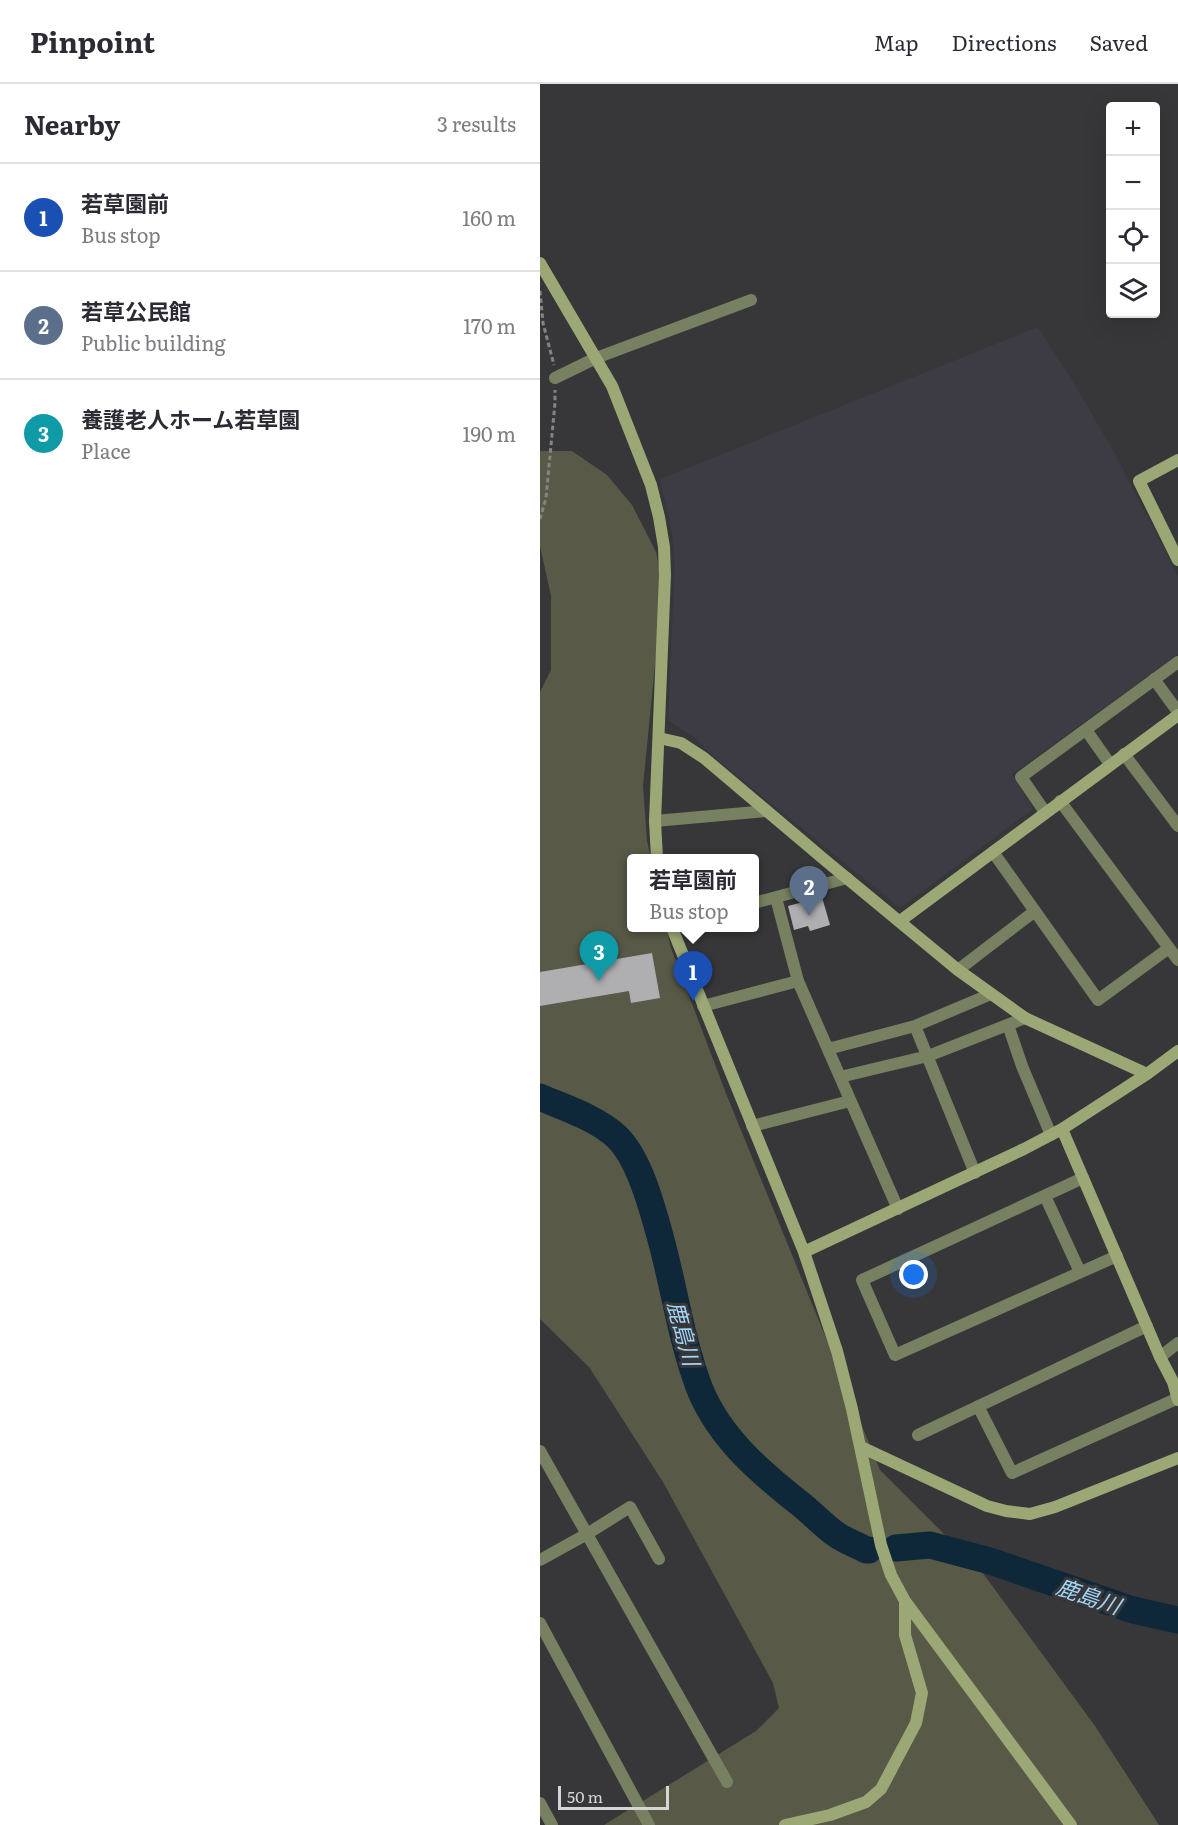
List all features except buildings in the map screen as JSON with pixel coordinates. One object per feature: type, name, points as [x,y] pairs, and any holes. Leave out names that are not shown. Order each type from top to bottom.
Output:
[{"type":"street","points":[[540,263],[612,386],[651,485],[659,517],[664,547],[665,575],[655,821],[657,854]]},
{"type":"street","points":[[555,378],[596,358],[752,300]]},
{"type":"street","points":[[1178,460],[1139,482],[1178,560]]},
{"type":"street","points":[[1045,812],[1021,777],[1178,662]]},
{"type":"street","points":[[900,921],[1178,714],[1154,680]]},
{"type":"street","points":[[1086,730],[1110,764]]},
{"type":"street","points":[[658,738],[681,743],[704,758],[958,970],[1025,1018],[1147,1074]]},
{"type":"street","points":[[1124,754],[1176,819]]},
{"type":"street","points":[[1060,801],[1178,960]]},
{"type":"street","points":[[655,821],[766,811]]},
{"type":"street","points":[[993,852],[1098,1000],[1169,948]]},
{"type":"street","points":[[759,902],[847,878]]},
{"type":"street","points":[[776,898],[798,981],[898,1209]]},
{"type":"street","points":[[958,970],[1035,911]]},
{"type":"street","points":[[674,932],[804,1252],[837,1351],[861,1448],[881,1545],[891,1575],[905,1601],[1071,1825]]},
{"type":"street","points":[[703,1006],[798,981]]},
{"type":"street","points":[[828,1049],[915,1026],[991,994]]},
{"type":"street","points":[[840,1077],[928,1056],[1025,1018]]},
{"type":"street","points":[[978,1406],[1012,1473],[1177,1400],[1173,1382],[1160,1357],[1083,1178],[1022,1066],[1008,1025]]},
{"type":"street","points":[[915,1026],[975,1173]]},
{"type":"street","points":[[804,1252],[975,1173],[1057,1132],[1147,1074],[1178,1051]]},
{"type":"street","points":[[752,1126],[850,1101]]},
{"type":"street","points":[[1083,1178],[862,1280],[896,1355],[1117,1256]]},
{"type":"street","points":[[1045,1196],[1080,1272]]},
{"type":"street","points":[[918,1435],[1147,1326]]},
{"type":"street","points":[[1160,1357],[1178,1343]]},
{"type":"street","points":[[861,1448],[987,1506],[1030,1514],[1055,1507],[1178,1458]]},
{"type":"street","points":[[540,1451],[727,1782]]},
{"type":"street","points":[[540,1560],[630,1507],[659,1559]]},
{"type":"street","points":[[785,1825],[830,1815],[866,1802],[881,1789],[916,1723],[922,1693],[904,1635],[905,1601]]},
{"type":"street","points":[[540,1623],[649,1825]]},
{"type":"street","points":[[540,1803],[552,1825]]},
{"type":"path","points":[[540,291],[543,323],[555,368],[555,403],[546,498],[540,519]]},
{"type":"shaded area","points":[[1038,327],[1115,454],[1178,576],[1178,654],[1012,774],[1033,809],[900,908],[719,761],[692,736],[668,720],[675,562],[671,525],[660,479]]},
{"type":"green space","points":[[540,451],[572,451],[607,475],[632,505],[656,552],[663,584],[643,786],[650,854],[627,854],[627,932],[667,932],[727,1096],[880,1470],[982,1572],[1095,1726],[1159,1825],[604,1825],[756,1731],[779,1708],[773,1683],[663,1482],[589,1367],[540,1319],[540,692],[551,670],[551,596],[540,546]]},
{"type":"waterway","name":"鹿島川","points":[[540,1097],[600,1124],[617,1137],[632,1157],[649,1197],[657,1224],[693,1369],[707,1405],[718,1422],[743,1453],[772,1481],[837,1535],[869,1550]]},
{"type":"waterway","name":"鹿島川","points":[[896,1548],[930,1545],[990,1561],[1133,1610],[1178,1620]]},
{"type":"place","name":"若草公民館","points":[[809,916]]},
{"type":"place","name":"養護老人ホーム若草園","points":[[599,981]]},
{"type":"place","name":"若草園前","points":[[693,1001]]}]
